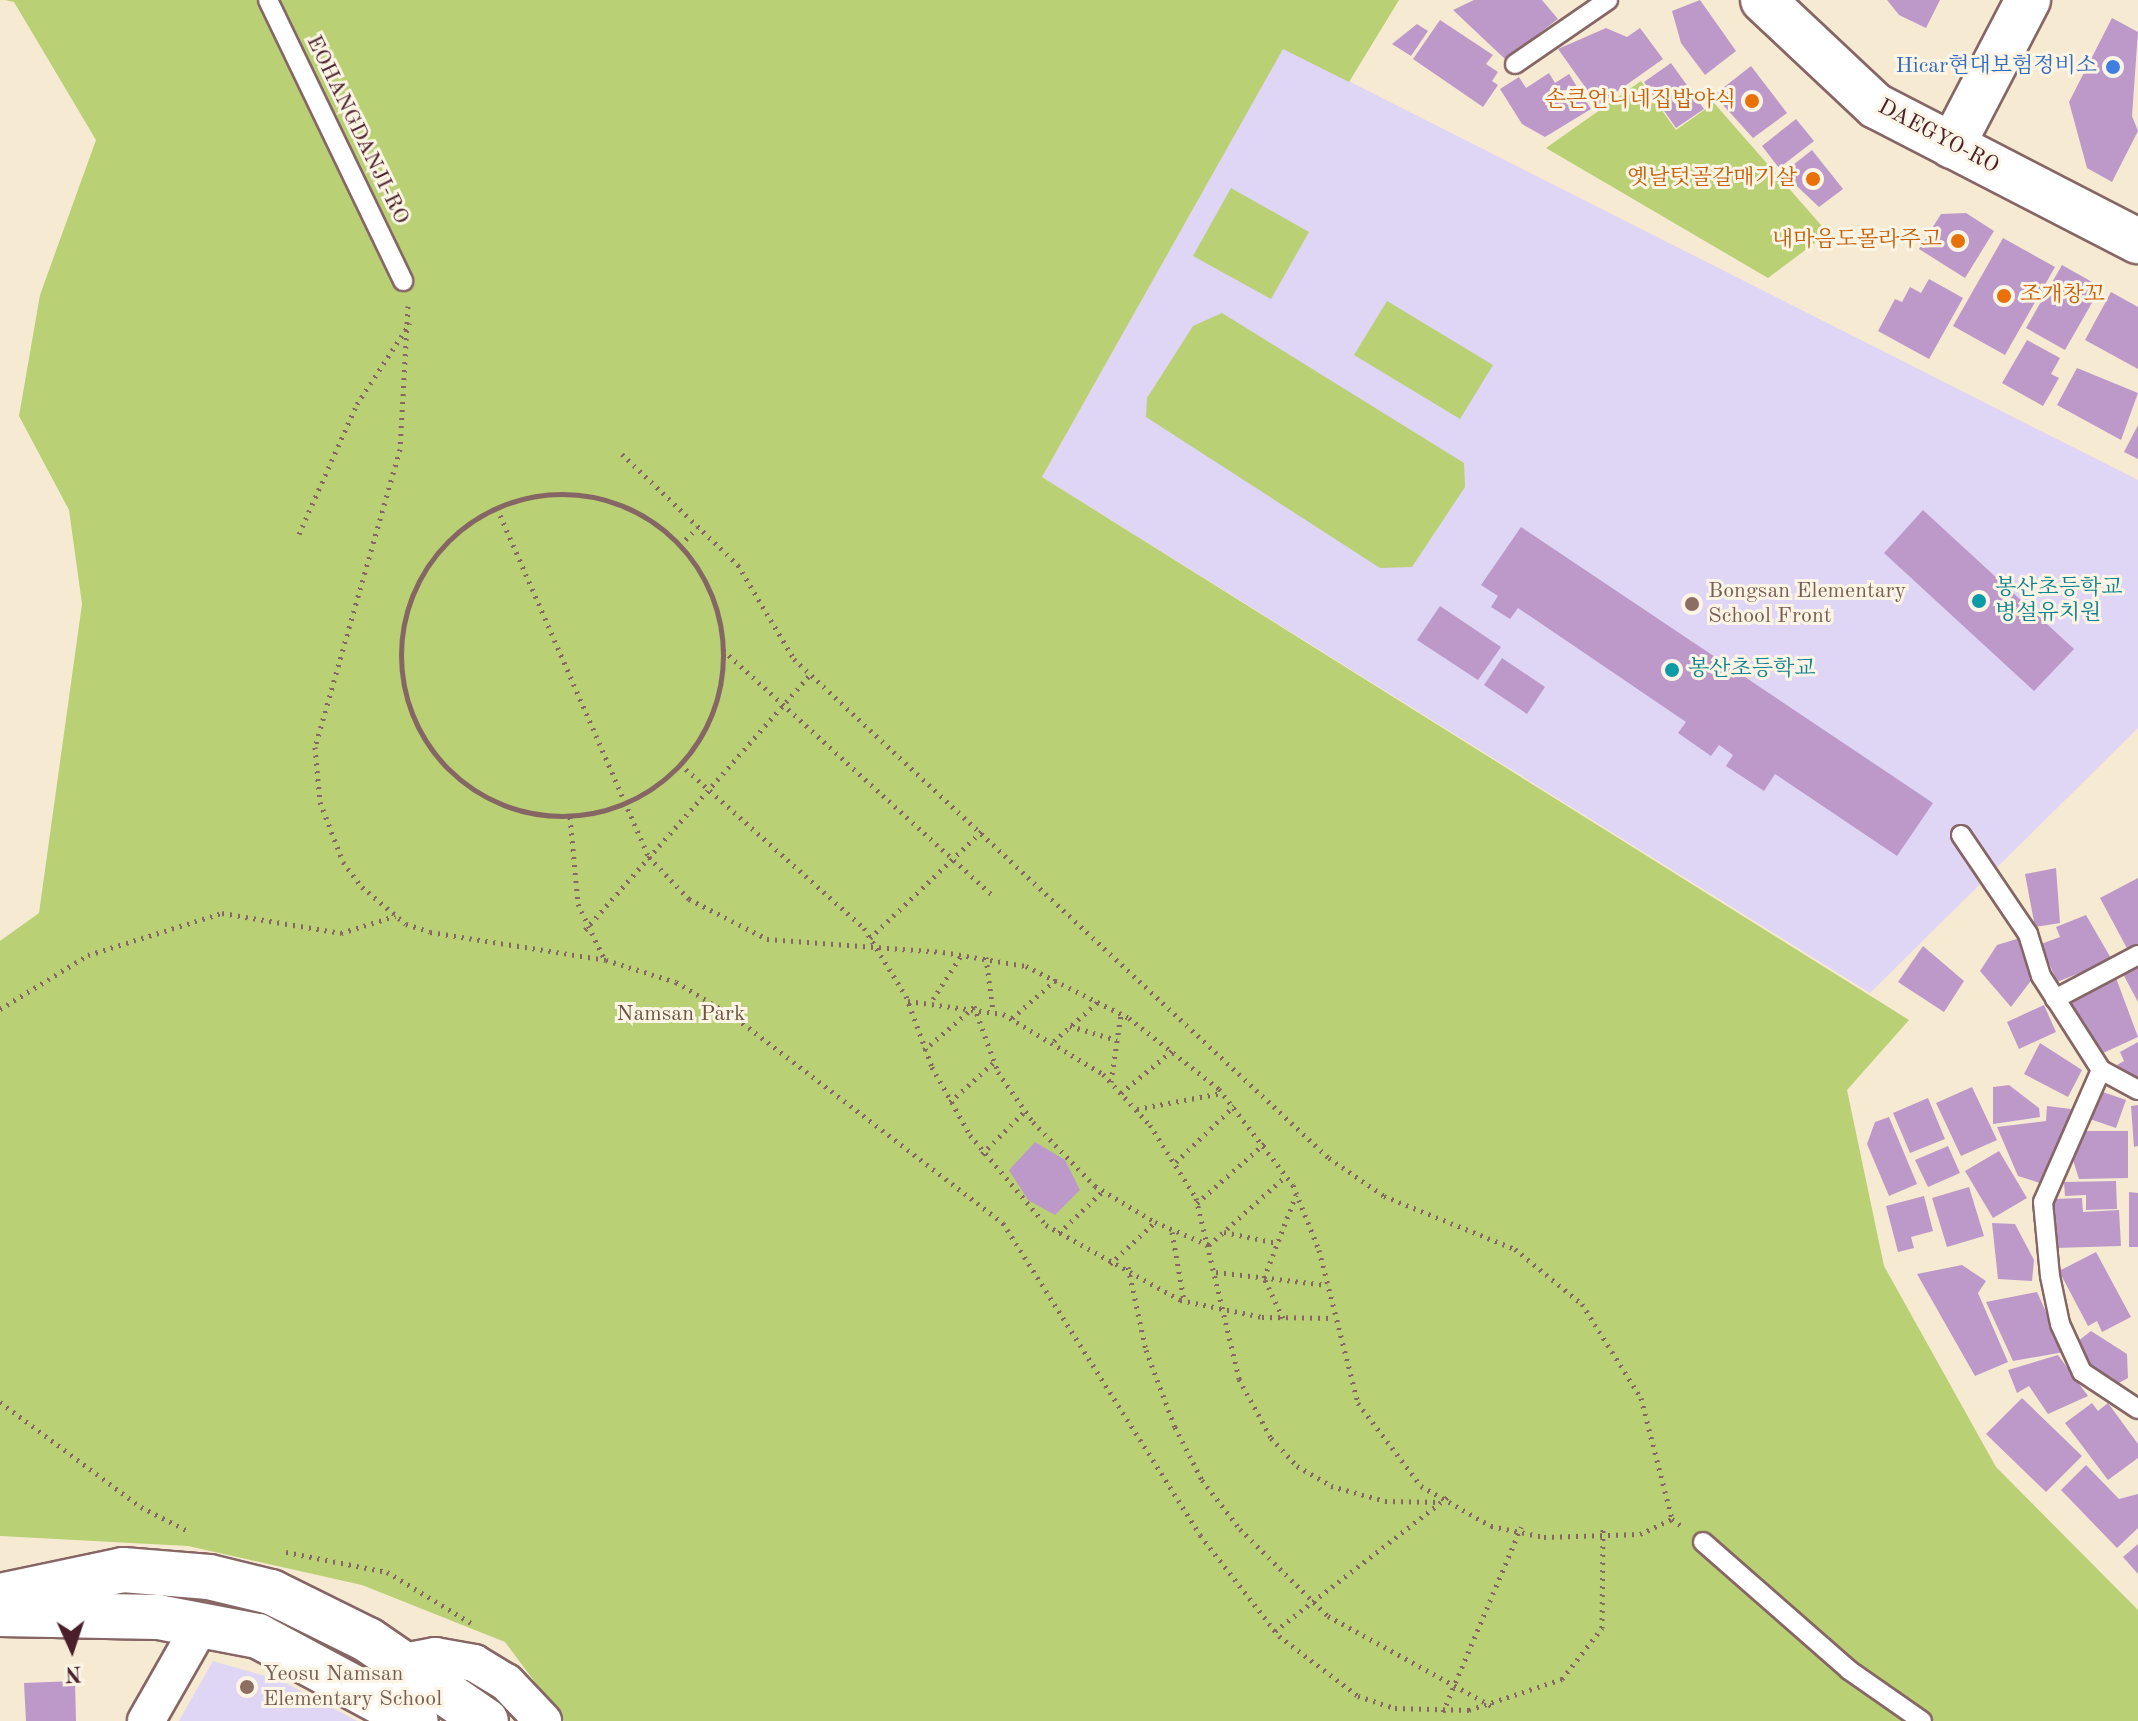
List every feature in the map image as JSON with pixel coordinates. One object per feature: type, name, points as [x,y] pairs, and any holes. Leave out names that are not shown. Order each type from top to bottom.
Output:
[{"type":"street","name":"DAEGYO-RO","points":[[1763,0],[1876,106],[2138,241]]},
{"type":"street","points":[[1952,146],[2028,0]]},
{"type":"street","points":[[0,1596],[123,1570],[209,1577],[322,1614],[404,1662],[486,1721]]},
{"type":"street","points":[[0,1614],[118,1613],[202,1623],[306,1657],[416,1721]]},
{"type":"street","points":[[146,1721],[202,1623]]},
{"type":"street","points":[[404,1662],[447,1657],[487,1669],[543,1721]]},
{"type":"lane","name":"EOHANGDANJI-RO","points":[[268,0],[403,281]]},
{"type":"lane","points":[[1515,64],[1608,0]]},
{"type":"lane","points":[[1961,835],[2028,934],[2055,999],[2101,1070],[2138,1090]]},
{"type":"lane","points":[[2055,999],[2138,955]]},
{"type":"lane","points":[[2101,1070],[2043,1202],[2050,1276],[2060,1324],[2082,1372],[2138,1409]]},
{"type":"lane","points":[[1703,1542],[1849,1670],[1922,1721]]},
{"type":"path","points":[[403,281],[411,322],[400,449],[315,747],[320,802],[343,862],[395,916],[430,932],[606,960],[661,975],[736,1018],[1003,1223],[1200,1535],[1275,1631],[1326,1678],[1358,1696],[1443,1712],[1493,1706],[1544,1691],[1595,1645],[1608,1598],[1603,1529]]},
{"type":"path","points":[[299,534],[357,404],[411,322]]},
{"type":"path","points":[[622,454],[752,583],[782,641],[811,674],[1329,1158],[1384,1196],[1515,1249],[1582,1304],[1641,1398],[1672,1519],[1703,1542]]},
{"type":"path","points":[[583,494],[629,507],[680,545],[715,603],[723,650],[715,708],[680,764],[626,803],[570,817],[516,811],[468,788],[429,750],[405,702],[399,648],[410,596],[437,550],[497,508],[529,496],[583,494]]},
{"type":"path","points":[[497,508],[649,857],[689,899],[742,930],[790,942],[986,957],[1057,979],[1121,1014],[1173,1050],[1223,1092],[1265,1143],[1286,1176],[1296,1194],[1327,1285],[1334,1318],[1369,1423],[1441,1502]]},
{"type":"path","points":[[680,545],[698,527]]},
{"type":"path","points":[[723,650],[994,897]]},
{"type":"path","points":[[585,930],[811,674]]},
{"type":"path","points":[[680,764],[870,938],[908,1001],[924,1050],[950,1102],[982,1154],[1020,1201],[1059,1233],[1130,1277],[1184,1301],[1224,1312],[1283,1319],[1334,1318]]},
{"type":"path","points":[[570,817],[585,930],[606,960]]},
{"type":"path","points":[[870,938],[982,831]]},
{"type":"path","points":[[0,1009],[88,955],[222,913],[341,933],[395,916]]},
{"type":"path","points":[[932,999],[962,954]]},
{"type":"path","points":[[986,957],[993,1011]]},
{"type":"path","points":[[1012,1018],[1057,979]]},
{"type":"path","points":[[908,1001],[932,999],[974,1006],[1012,1018],[1054,1041],[1111,1083],[1136,1109],[1176,1162],[1197,1203],[1252,1408],[1297,1466],[1368,1497],[1441,1502],[1519,1530],[1605,1538],[1640,1534],[1672,1519]]},
{"type":"path","points":[[1054,1041],[1099,1001]]},
{"type":"path","points":[[924,1050],[974,1006]]},
{"type":"path","points":[[974,1006],[993,1063],[1025,1111],[1103,1191],[1172,1231],[1209,1245]]},
{"type":"path","points":[[1111,1083],[1121,1014]]},
{"type":"path","points":[[1070,1026],[1117,1040]]},
{"type":"path","points":[[1121,1093],[1173,1050]]},
{"type":"path","points":[[950,1102],[993,1063]]},
{"type":"path","points":[[1136,1109],[1223,1092]]},
{"type":"path","points":[[1176,1162],[1234,1106]]},
{"type":"path","points":[[982,1154],[1025,1111]]},
{"type":"path","points":[[1197,1203],[1265,1143]]},
{"type":"path","points":[[1209,1245],[1286,1176]]},
{"type":"path","points":[[1059,1233],[1103,1191]]},
{"type":"path","points":[[1283,1319],[1264,1278],[1296,1194]]},
{"type":"path","points":[[1110,1264],[1155,1222]]},
{"type":"path","points":[[1172,1231],[1184,1301]]},
{"type":"path","points":[[1224,1232],[1277,1243]]},
{"type":"path","points":[[1128,1267],[1146,1350],[1190,1460],[1240,1529],[1311,1603],[1454,1687],[1493,1706]]},
{"type":"path","points":[[1216,1272],[1327,1285]]},
{"type":"path","points":[[0,1402],[141,1507],[207,1536]]},
{"type":"path","points":[[1275,1631],[1448,1497]]},
{"type":"path","points":[[1443,1712],[1519,1530]]},
{"type":"path","points":[[282,1551],[387,1572],[440,1599],[473,1626],[487,1669]]},
{"type":"shaded area","name":"Bongsan Elementary School Front","points":[[1283,48],[2138,480],[2138,728],[1870,993],[1042,477]]},
{"type":"shaded area","name":"Yeosu Namsan Elementary School","points":[[213,1661],[282,1681],[357,1721],[179,1721]]},
{"type":"green space","name":"Namsan Park","points":[[5,0],[1399,0],[1349,82],[1283,49],[1042,477],[1909,1020],[1847,1090],[1884,1266],[1996,1467],[2138,1610],[2138,1721],[564,1721],[505,1642],[362,1585],[188,1546],[0,1536],[0,941],[39,913],[82,604],[69,510],[19,416],[40,295],[96,140],[14,2]]},
{"type":"green space","points":[[1641,81],[1676,130],[1714,103],[1828,233],[1768,278],[1546,148]]},
{"type":"green space","points":[[1231,188],[1309,232],[1271,299],[1193,256]]},
{"type":"green space","points":[[1387,301],[1493,365],[1460,419],[1354,355]]},
{"type":"green space","points":[[1222,313],[1464,463],[1465,487],[1412,567],[1380,568],[1146,417],[1147,398],[1193,326]]},
{"type":"building","points":[[1474,0],[1542,0],[1558,19],[1505,59],[1453,10]]},
{"type":"building","points":[[1700,0],[1736,51],[1705,75],[1681,43],[1672,11]]},
{"type":"building","points":[[1887,0],[1940,0],[1926,28],[1899,15]]},
{"type":"building","name":"Hicar현대보험정비소","points":[[2112,18],[2138,32],[2132,116],[2138,131],[2112,182],[2087,168],[2069,102]]},
{"type":"building","points":[[1440,20],[1493,55],[1486,64],[1498,72],[1492,81],[1498,85],[1483,107],[1413,59]]},
{"type":"building","points":[[1417,24],[1428,31],[1411,56],[1392,44]]},
{"type":"building","points":[[1606,28],[1627,37],[1640,28],[1663,59],[1598,105],[1558,49]]},
{"type":"building","points":[[1671,63],[1704,109],[1676,128],[1644,82]]},
{"type":"building","points":[[1751,66],[1787,113],[1753,138],[1714,95]]},
{"type":"building","points":[[1549,73],[1555,83],[1569,74],[1591,109],[1545,137],[1522,124],[1500,89],[1519,77],[1526,88]]},
{"type":"building","points":[[1796,119],[1814,141],[1779,168],[1762,146]]},
{"type":"building","points":[[1812,150],[1843,189],[1819,207],[1783,173]]},
{"type":"building","points":[[1966,213],[1994,231],[1965,278],[1919,249],[1941,214]]},
{"type":"building","points":[[2003,238],[2055,267],[2005,355],[1953,326]]},
{"type":"building","points":[[2062,265],[2101,287],[2065,350],[2026,328]]},
{"type":"building","points":[[1929,279],[1963,298],[1929,359],[1878,331],[1895,299],[1902,302],[1910,287],[1921,293]]},
{"type":"building","points":[[2111,292],[2138,307],[2138,369],[2085,340]]},
{"type":"building","points":[[2027,340],[2060,358],[2051,374],[2059,378],[2043,406],[2002,383]]},
{"type":"building","points":[[2077,368],[2138,393],[2121,440],[2057,405]]},
{"type":"building","points":[[2138,425],[2138,459],[2124,452]]},
{"type":"building","name":"봉산초등학교 병설유치원","points":[[1923,510],[2074,649],[2034,691],[1884,553]]},
{"type":"building","name":"봉산초등학교","points":[[1521,527],[1933,803],[1897,856],[1775,774],[1764,791],[1726,766],[1733,755],[1719,745],[1711,756],[1678,733],[1686,722],[1518,608],[1510,619],[1491,607],[1498,596],[1481,585]]},
{"type":"building","points":[[1440,606],[1501,647],[1478,680],[1417,640]]},
{"type":"building","points":[[1502,658],[1545,687],[1527,714],[1484,685]]},
{"type":"building","points":[[2056,868],[2060,923],[2035,927],[2025,874]]},
{"type":"building","points":[[2138,878],[2138,947],[2129,952],[2100,898]]},
{"type":"building","points":[[2086,915],[2112,960],[2057,982],[2041,944],[2060,937],[2056,927]]},
{"type":"building","points":[[2020,938],[2033,978],[2011,1007],[1980,971],[1997,945]]},
{"type":"building","points":[[1923,946],[1964,981],[1944,1012],[1898,982]]},
{"type":"building","points":[[2138,966],[2138,1002],[2123,974]]},
{"type":"building","points":[[2116,978],[2138,1037],[2103,1053],[2085,1039],[2067,1001]]},
{"type":"building","points":[[2044,1005],[2056,1032],[2019,1049],[2007,1022]]},
{"type":"building","points":[[2138,1042],[2138,1086],[2117,1065],[2124,1061],[2120,1052]]},
{"type":"building","points":[[2040,1043],[2082,1070],[2068,1097],[2024,1074]]},
{"type":"building","points":[[2009,1085],[2039,1108],[2040,1117],[1993,1124],[1993,1087]]},
{"type":"building","points":[[1972,1087],[1997,1140],[1961,1156],[1936,1103]]},
{"type":"building","points":[[2100,1091],[2126,1100],[2116,1128],[2090,1119]]},
{"type":"building","points":[[1928,1098],[1945,1139],[1910,1153],[1893,1113]]},
{"type":"building","points":[[2138,1105],[2138,1146],[2134,1147],[2131,1106]]},
{"type":"building","points":[[2047,1106],[2071,1109],[2061,1154],[2043,1184],[2018,1176],[1997,1127],[2046,1121]]},
{"type":"building","points":[[1889,1117],[1917,1184],[1889,1196],[1867,1144],[1875,1122]]},
{"type":"building","points":[[2081,1131],[2128,1131],[2128,1178],[2079,1179],[2072,1157]]},
{"type":"building","points":[[1035,1142],[1065,1160],[1080,1190],[1055,1215],[1028,1200],[1009,1170]]},
{"type":"building","points":[[1948,1146],[1960,1173],[1928,1187],[1915,1160]]},
{"type":"building","points":[[1999,1151],[2027,1198],[1993,1218],[1965,1171]]},
{"type":"building","points":[[2116,1181],[2117,1209],[2086,1210],[2086,1195],[2065,1196],[2064,1182]]},
{"type":"building","points":[[1969,1187],[1984,1236],[1947,1247],[1932,1198]]},
{"type":"building","points":[[2129,1192],[2138,1193],[2138,1247],[2129,1247]]},
{"type":"building","points":[[1924,1196],[1933,1231],[1911,1237],[1914,1248],[1898,1252],[1886,1206]]},
{"type":"building","points":[[2082,1198],[2083,1212],[2119,1210],[2121,1246],[2055,1248],[2053,1199]]},
{"type":"building","points":[[1992,1223],[2015,1224],[2034,1260],[2032,1281],[1998,1279]]},
{"type":"building","points":[[2096,1252],[2131,1317],[2102,1332],[2097,1321],[2088,1326],[2059,1271]]},
{"type":"building","points":[[1962,1265],[1986,1281],[1978,1293],[2008,1362],[1975,1376],[1917,1274]]},
{"type":"building","points":[[2037,1292],[2064,1352],[2013,1361],[1986,1302]]},
{"type":"building","points":[[2091,1331],[2127,1354],[2128,1378],[2108,1389],[2073,1345]]},
{"type":"building","points":[[2058,1355],[2088,1396],[2048,1414],[2029,1386],[2017,1393],[2008,1370]]},
{"type":"building","points":[[2022,1398],[2082,1456],[2046,1492],[1986,1434]]},
{"type":"building","points":[[2092,1403],[2098,1411],[2108,1403],[2138,1444],[2138,1458],[2108,1480],[2065,1423]]},
{"type":"building","points":[[2086,1465],[2119,1499],[2138,1494],[2138,1528],[2117,1548],[2061,1490]]},
{"type":"building","points":[[2138,1544],[2138,1574],[2123,1557]]},
{"type":"building","points":[[75,1681],[76,1721],[26,1721],[24,1683]]},
{"type":"place","name":"Hicar현대보험정비소","points":[[2113,67]]},
{"type":"place","name":"손큰언니네집밥야식","points":[[1752,101]]},
{"type":"place","name":"옛날텃골갈매기살","points":[[1813,179]]},
{"type":"place","name":"내마음도몰라주고","points":[[1958,241]]},
{"type":"place","name":"조개창꼬","points":[[2004,296]]},
{"type":"place","name":"봉산초등학교 병설유치원","points":[[1979,601]]},
{"type":"place","name":"Bongsan Elementary School Front","points":[[1692,604]]},
{"type":"place","name":"봉산초등학교","points":[[1672,670]]},
{"type":"place","name":"Yeosu Namsan Elementary School","points":[[247,1687]]}]
